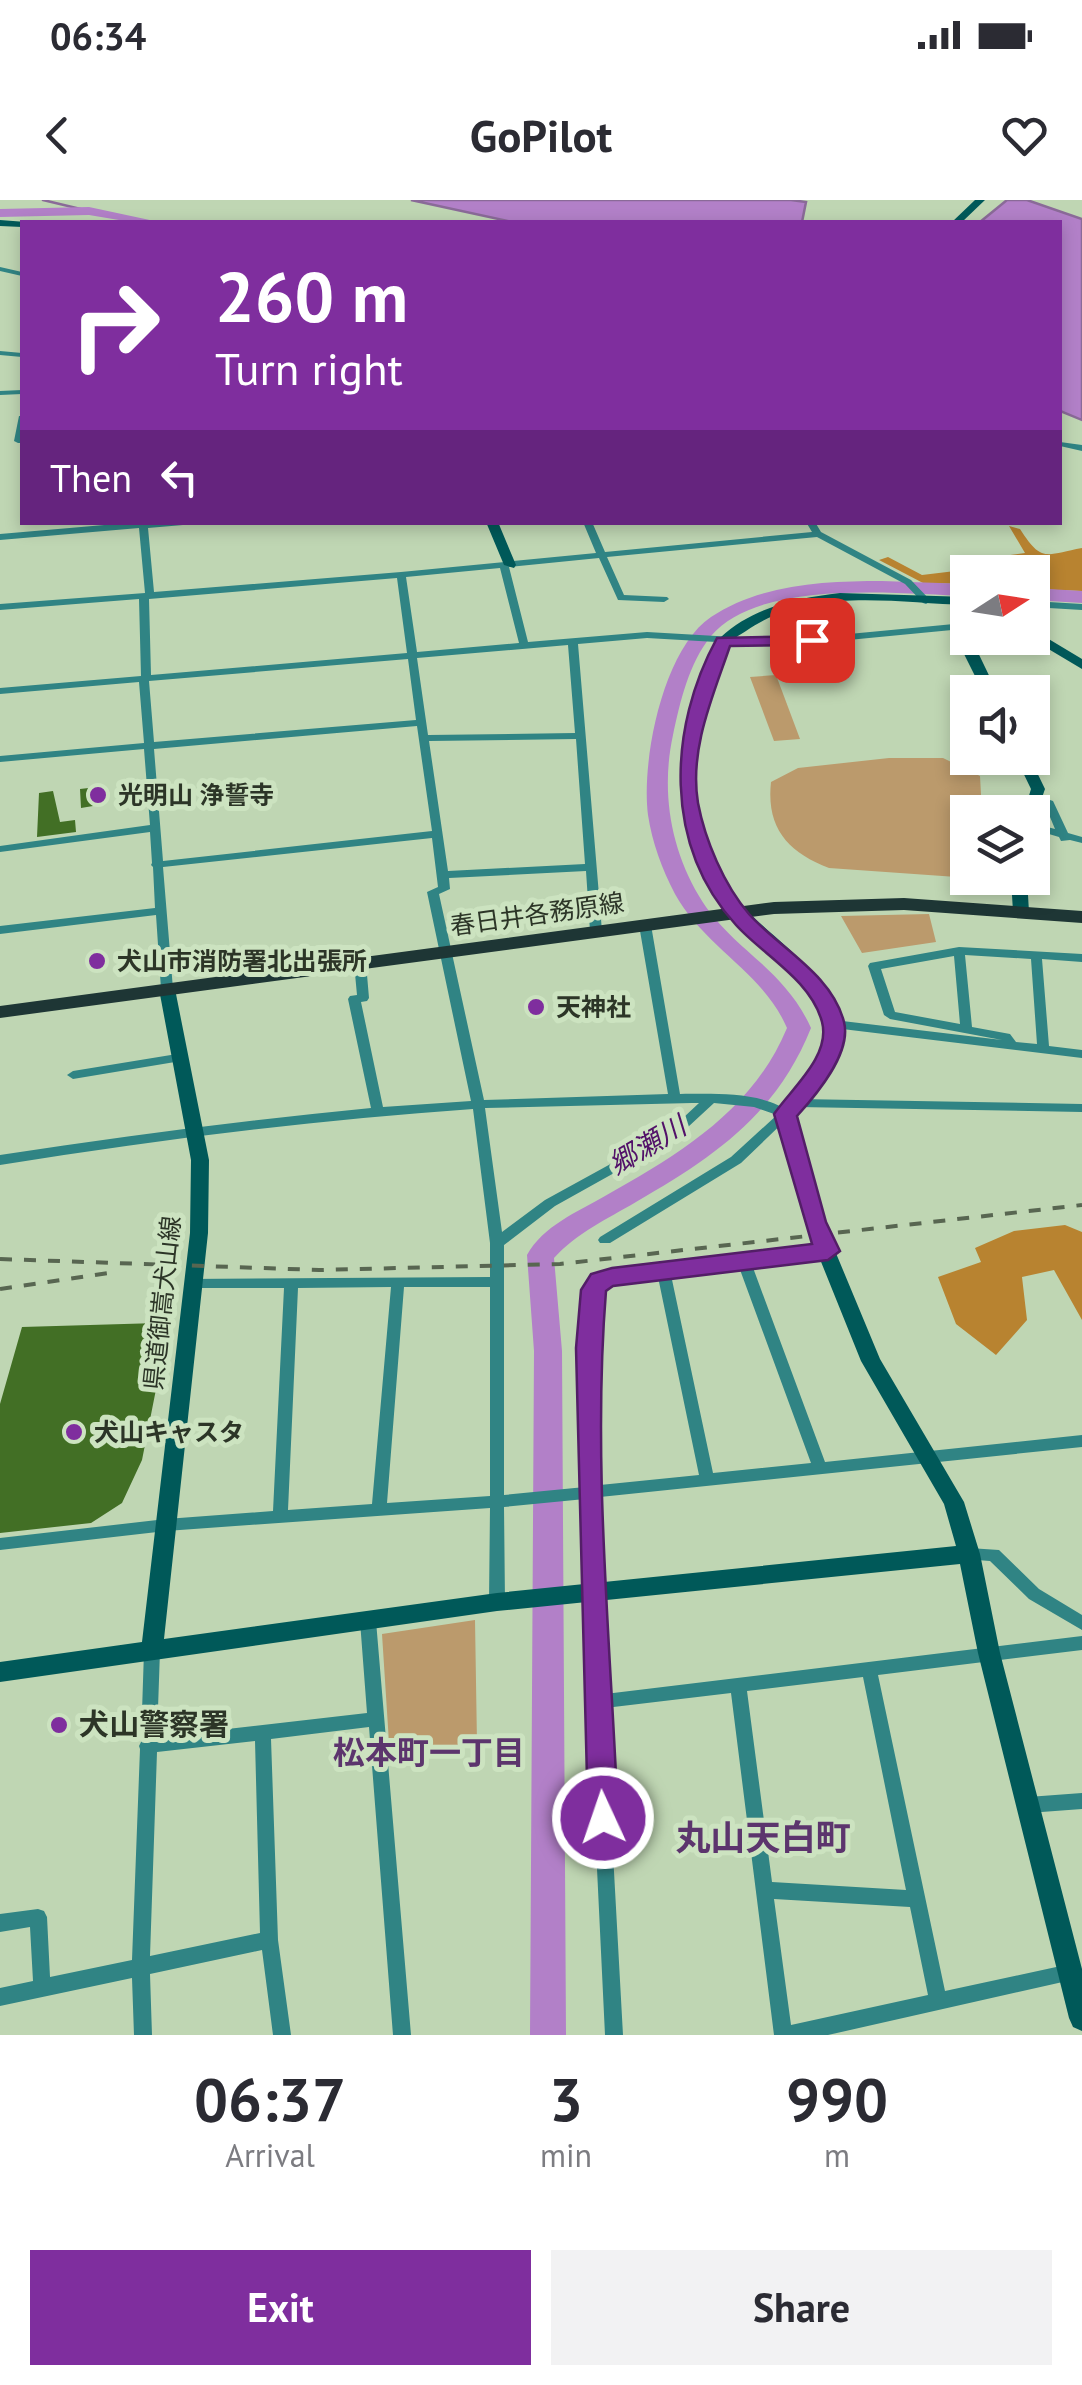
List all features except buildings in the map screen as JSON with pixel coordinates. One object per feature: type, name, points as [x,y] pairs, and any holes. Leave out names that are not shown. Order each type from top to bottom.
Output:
[{"type":"main road","name":"春日井各務原線","points":[[0,1012],[729,914],[875,904],[1082,916]]},
{"type":"street","points":[[959,220],[980,200]]},
{"type":"street","points":[[0,442],[20,441]]},
{"type":"street","points":[[0,537],[132,525]]},
{"type":"street","points":[[143,525],[148,746],[166,990]]},
{"type":"street","points":[[493,525],[507,565],[524,645]]},
{"type":"street","points":[[589,525],[621,598],[664,599]]},
{"type":"street","points":[[812,525],[818,534],[908,582],[924,597]]},
{"type":"street","points":[[0,607],[401,575],[818,534]]},
{"type":"street","points":[[401,575],[443,876],[444,889],[433,892],[478,1104],[497,1243],[497,1602]]},
{"type":"street","points":[[605,1240],[736,1160],[785,1109],[831,1047],[834,1024],[816,989],[729,914],[706,864],[688,802],[689,740],[718,641],[752,622],[812,598],[852,595],[950,599]]},
{"type":"street","points":[[1050,605],[1082,607]]},
{"type":"street","points":[[0,691],[414,653],[684,634],[718,641],[786,642],[950,627]]},
{"type":"street","points":[[573,642],[596,931]]},
{"type":"street","points":[[1050,645],[1082,665]]},
{"type":"street","points":[[0,760],[423,722]]},
{"type":"street","points":[[425,738],[578,736]]},
{"type":"street","points":[[1050,805],[1065,838]]},
{"type":"street","points":[[0,849],[153,828]]},
{"type":"street","points":[[1050,833],[1082,840]]},
{"type":"street","points":[[156,865],[437,834]]},
{"type":"street","points":[[443,876],[589,868]]},
{"type":"street","points":[[1020,895],[1021,912]]},
{"type":"street","points":[[0,930],[160,911]]},
{"type":"street","points":[[645,925],[676,1099]]},
{"type":"street","points":[[1012,1044],[1006,1037],[890,1015],[874,966],[959,951],[1082,958]]},
{"type":"street","points":[[959,951],[966,1029]]},
{"type":"street","points":[[1036,955],[1043,1050]]},
{"type":"street","points":[[360,963],[364,998],[354,1000],[378,1112]]},
{"type":"street","name":"県道御嵩犬山線","points":[[152,1650],[199,1233],[200,1160],[196,1129],[177,1058],[166,990]]},
{"type":"street","points":[[834,1024],[1082,1054]]},
{"type":"street","points":[[74,1075],[177,1058]]},
{"type":"street","points":[[0,1160],[196,1129],[478,1104],[676,1099],[785,1109],[1082,1108]]},
{"type":"street","points":[[497,1243],[550,1204],[670,1136],[710,1100]]},
{"type":"street","points":[[785,1109],[814,1222],[871,1361],[954,1502],[1082,2018]]},
{"type":"street","points":[[614,2035],[588,1493],[589,1348],[594,1290],[600,1281],[612,1277],[828,1251]]},
{"type":"street","points":[[744,1261],[820,1470]]},
{"type":"street","points":[[663,1269],[708,1480]]},
{"type":"street","points":[[192,1283],[498,1282]]},
{"type":"street","points":[[379,1510],[398,1283]]},
{"type":"street","points":[[280,1517],[291,1285]]},
{"type":"street","points":[[0,1544],[166,1525],[500,1502],[1082,1441]]},
{"type":"street","points":[[0,1672],[497,1602],[969,1554],[994,1555],[1034,1594],[1082,1623]]},
{"type":"street","points":[[368,1621],[402,2035]]},
{"type":"street","points":[[597,1702],[1082,1643]]},
{"type":"street","points":[[144,2035],[141,1966],[152,1650]]},
{"type":"street","points":[[869,1669],[938,2001]]},
{"type":"street","points":[[738,1686],[785,2035],[1070,1973]]},
{"type":"street","points":[[147,1746],[378,1719]]},
{"type":"street","points":[[264,1732],[269,1940],[282,2035]]},
{"type":"street","points":[[1028,1805],[1082,1800]]},
{"type":"street","points":[[763,1890],[915,1899]]},
{"type":"street","points":[[0,1924],[38,1918],[42,1987]]},
{"type":"street","points":[[0,1996],[269,1940]]},
{"type":"shaded area","points":[[411,200],[806,202],[802,220],[503,220]]},
{"type":"shaded area","points":[[1007,200],[1027,200],[1082,219],[1082,420],[1062,412],[1062,220],[982,220]]},
{"type":"shaded area","points":[[1009,526],[1020,529],[1045,554],[1082,548],[1082,591],[1050,590],[1050,555],[1010,555],[1025,553]]},
{"type":"shaded area","points":[[888,557],[922,575],[950,572],[950,584],[923,583],[879,560]]},
{"type":"shaded area","points":[[776,675],[800,739],[774,741],[750,677]]},
{"type":"shaded area","points":[[889,758],[943,758],[950,761],[950,775],[980,776],[981,795],[950,795],[950,877],[829,868],[802,854],[776,825],[770,798],[771,782],[798,768]]},
{"type":"shaded area","points":[[929,914],[936,942],[862,953],[841,916]]},
{"type":"shaded area","points":[[1065,1225],[1082,1232],[1082,1320],[1054,1270],[1022,1277],[1027,1320],[996,1355],[956,1324],[938,1277],[981,1262],[975,1248],[1014,1231]]},
{"type":"shaded area","points":[[475,1620],[477,1744],[390,1758],[382,1634]]},
{"type":"waterway","points":[[43,200],[89,211]]},
{"type":"waterway","points":[[0,213],[89,211],[141,220]]},
{"type":"waterway","name":"郷瀬川","points":[[548,2035],[548,1351],[540,1255],[560,1234],[665,1173],[734,1124],[785,1064],[799,1028],[778,990],[700,915],[668,853],[657,790],[669,710],[681,675],[705,632],[743,608],[771,598],[826,588],[950,589]]},
{"type":"waterway","name":"郷瀬川","points":[[1050,595],[1082,597]]},
{"type":"railway","points":[[0,1259],[319,1270],[560,1264],[1082,1205]]},
{"type":"railway","points":[[0,1289],[108,1273]]},
{"type":"place","name":"光明山 浄誓寺","points":[[98,795]]},
{"type":"place","name":"犬山市消防署北出張所","points":[[97,961]]},
{"type":"place","name":"天神社","points":[[536,1007]]},
{"type":"place","name":"犬山キャスタ","points":[[74,1432]]},
{"type":"place","name":"犬山警察署","points":[[59,1725]]},
{"type":"district","name":"松本町一丁目","points":[[429,1753]]},
{"type":"district","name":"丸山天白町","points":[[763,1838]]},
{"type":"route","points":[[603,1818],[590,1449],[589,1348],[594,1290],[600,1281],[612,1277],[828,1251],[814,1222],[786,1127],[786,1114],[808,1089],[831,1047],[834,1024],[816,989],[736,913],[717,886],[706,864],[688,802],[689,740],[723,641],[812,640]]}]
